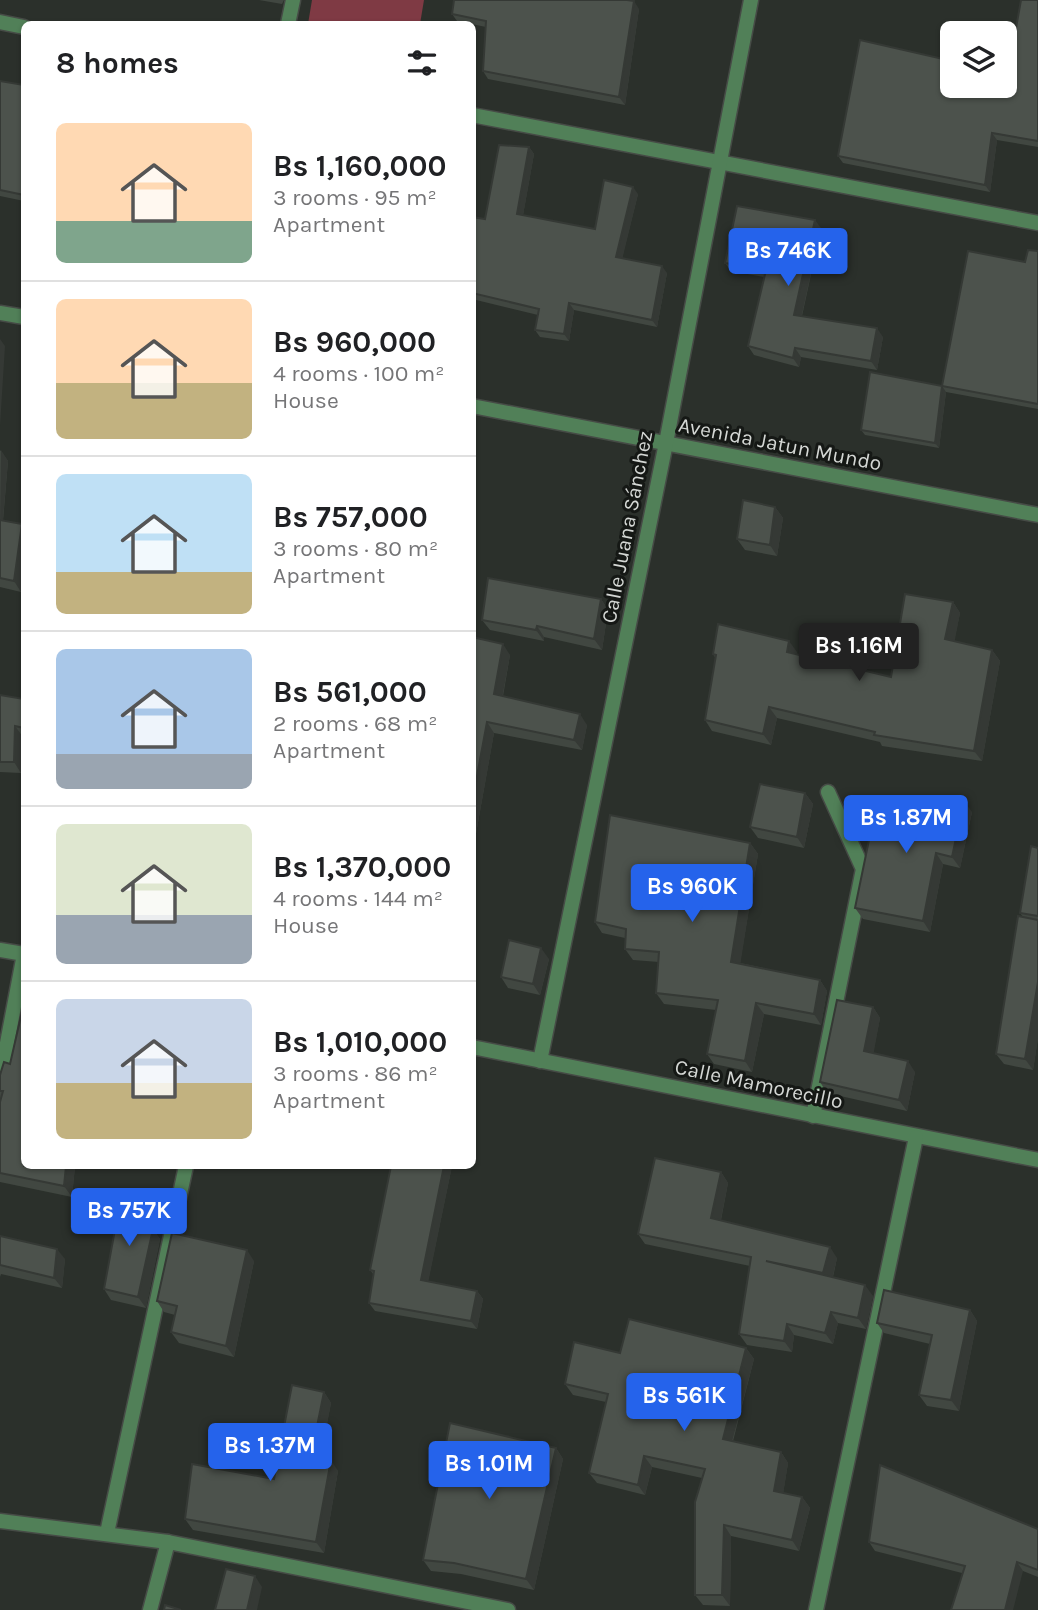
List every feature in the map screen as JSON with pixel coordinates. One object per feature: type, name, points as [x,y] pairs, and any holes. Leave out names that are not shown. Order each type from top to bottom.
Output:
[{"type":"street","points":[[289,21],[293,0]]},
{"type":"street","name":"Calle Juana Sánchez","points":[[540,1061],[666,443],[751,0]]},
{"type":"street","points":[[0,22],[21,26]]},
{"type":"street","points":[[476,116],[1038,223]]},
{"type":"street","points":[[0,313],[21,316]]},
{"type":"street","name":"Avenida Jatun Mundo","points":[[476,407],[1038,515]]},
{"type":"street","points":[[813,1116],[863,869],[828,792]]},
{"type":"street","points":[[0,950],[21,954]]},
{"type":"street","points":[[0,1080],[21,970]]},
{"type":"street","name":"Calle Mamorecillo","points":[[476,1048],[1038,1160]]},
{"type":"street","points":[[816,1610],[916,1137]]},
{"type":"street","points":[[107,1533],[185,1169]]},
{"type":"street","points":[[0,1521],[168,1542],[485,1608],[508,1610]]},
{"type":"street","points":[[150,1610],[168,1542]]},
{"type":"shaded area","points":[[312,0],[424,0],[420,21],[308,21]]},
{"type":"building","points":[[454,0],[634,1],[619,97],[483,71],[486,21],[452,14]]},
{"type":"building","points":[[1021,0],[1038,0],[1038,141],[992,133],[985,185],[838,156],[860,40],[940,58],[940,98],[1017,98],[1017,22]]},
{"type":"building","points":[[0,81],[21,84],[21,194],[0,190]]},
{"type":"building","points":[[499,145],[529,147],[517,214],[595,229],[604,180],[633,187],[616,257],[662,266],[652,320],[569,303],[564,334],[535,330],[539,309],[476,294],[476,218],[485,219]]},
{"type":"building","points":[[737,206],[815,220],[794,315],[877,328],[871,361],[795,348],[793,358],[748,346],[766,270],[725,263]]},
{"type":"building","points":[[1028,250],[1038,251],[1038,404],[942,386],[968,251],[1025,262]]},
{"type":"building","points":[[870,372],[942,386],[935,443],[861,430]]},
{"type":"building","points":[[743,500],[775,507],[770,545],[737,539]]},
{"type":"building","points":[[0,520],[21,524],[14,581],[0,578]]},
{"type":"building","points":[[488,578],[601,599],[594,639],[537,626],[536,630],[482,620]]},
{"type":"building","points":[[905,594],[953,602],[945,639],[992,650],[974,751],[874,735],[875,732],[769,707],[763,734],[705,720],[716,655],[713,654],[718,624],[789,641],[787,652],[891,677]]},
{"type":"building","points":[[476,638],[503,644],[494,694],[580,714],[574,740],[487,722],[476,781]]},
{"type":"building","points":[[0,695],[21,698],[21,727],[15,726],[14,762],[0,762]]},
{"type":"building","points":[[760,784],[805,793],[797,837],[750,827]]},
{"type":"building","points":[[877,801],[964,801],[952,857],[936,853],[923,921],[855,908]]},
{"type":"building","points":[[610,815],[750,843],[731,962],[820,980],[814,1014],[756,1003],[745,1061],[707,1054],[718,1000],[656,993],[659,952],[625,949],[626,929],[595,922]]},
{"type":"building","points":[[1031,846],[1038,848],[1038,916],[1020,913]]},
{"type":"building","points":[[1018,916],[1038,920],[1038,982],[1025,1059],[996,1054]]},
{"type":"building","points":[[509,940],[541,948],[533,984],[501,977]]},
{"type":"building","points":[[837,1000],[873,1007],[864,1051],[908,1061],[899,1100],[820,1082]]},
{"type":"building","points":[[21,1016],[21,1169],[66,1169],[64,1186],[0,1173],[0,1102],[3,1091],[0,1091],[0,1075],[4,1062],[10,1064]]},
{"type":"building","points":[[655,1158],[721,1172],[711,1218],[830,1247],[823,1273],[766,1261],[865,1285],[858,1318],[831,1312],[825,1333],[787,1324],[784,1341],[739,1334],[751,1257],[638,1234]]},
{"type":"building","points":[[390,1169],[443,1169],[421,1280],[477,1291],[471,1321],[369,1303],[374,1271],[370,1270]]},
{"type":"building","points":[[121,1197],[150,1203],[145,1227],[153,1229],[138,1297],[104,1289]]},
{"type":"building","points":[[172,1233],[247,1250],[226,1346],[171,1332],[177,1306],[157,1301]]},
{"type":"building","points":[[0,1236],[57,1249],[54,1278],[0,1265]]},
{"type":"building","points":[[884,1290],[970,1310],[951,1400],[919,1395],[932,1335],[877,1323]]},
{"type":"building","points":[[629,1319],[746,1348],[723,1439],[781,1452],[774,1491],[802,1497],[792,1540],[724,1525],[722,1595],[695,1595],[695,1502],[705,1469],[644,1456],[638,1485],[589,1473],[608,1394],[565,1384],[574,1342],[620,1353]]},
{"type":"building","points":[[292,1385],[324,1392],[311,1456],[331,1460],[316,1542],[185,1519],[192,1464],[274,1479]]},
{"type":"building","points":[[450,1423],[556,1448],[526,1579],[454,1563],[423,1560]]},
{"type":"building","points":[[880,1465],[1038,1529],[1038,1570],[1017,1562],[1005,1610],[951,1610],[965,1566],[869,1542]]},
{"type":"building","points":[[226,1569],[255,1576],[247,1610],[215,1610]]},
{"type":"building","points":[[165,1605],[181,1610],[164,1610]]}]
